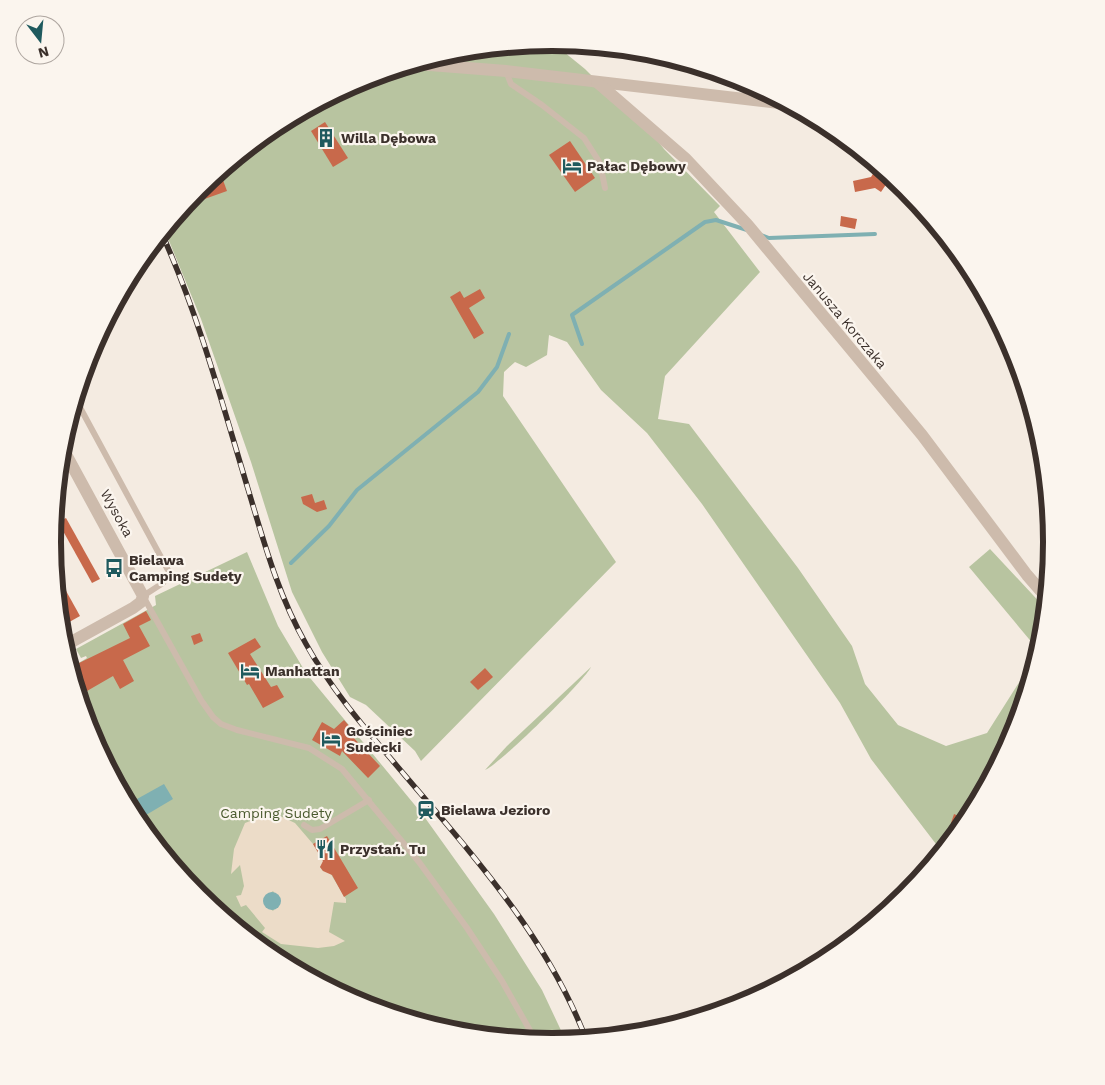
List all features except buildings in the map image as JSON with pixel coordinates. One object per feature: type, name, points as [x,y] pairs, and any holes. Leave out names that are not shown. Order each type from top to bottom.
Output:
[{"type":"street","points":[[436,66],[506,71],[770,102]]},
{"type":"street","name":"Janusza Korczaka","points":[[598,82],[686,159],[747,224],[922,435],[1027,576],[1041,592]]},
{"type":"street","points":[[624,85],[627,108]]},
{"type":"street","name":"Wysoka","points":[[69,459],[143,596]]},
{"type":"street","points":[[72,642],[133,608],[141,602],[143,596]]},
{"type":"lane","points":[[506,71],[511,84],[542,105],[584,138],[600,163],[605,188]]},
{"type":"lane","points":[[80,408],[169,572],[163,583],[143,596],[201,700],[213,717],[221,724],[237,730],[310,748],[342,769],[419,862],[481,948],[531,1033]]},
{"type":"lane","points":[[304,825],[315,831],[369,800]]},
{"type":"green space","points":[[563,51],[585,69],[630,114],[647,127],[664,149],[720,206],[714,212],[760,272],[665,376],[658,419],[689,424],[798,568],[852,646],[865,684],[898,725],[946,746],[987,733],[1027,670],[1006,730],[978,788],[938,847],[871,759],[840,703],[702,504],[647,433],[601,390],[567,342],[549,335],[547,355],[526,367],[515,362],[504,372],[503,396],[616,562],[421,761],[415,751],[366,705],[350,697],[322,652],[292,592],[251,462],[201,319],[168,237],[205,195],[253,153],[307,117],[335,102],[395,77],[425,68],[488,55]]},
{"type":"green space","points":[[990,549],[1040,603],[1033,644],[969,567]]},
{"type":"green space","name":"Camping Sudety","points":[[247,552],[278,626],[306,673],[423,815],[494,914],[542,990],[563,1034],[488,1030],[425,1017],[365,996],[335,983],[280,951],[253,932],[205,890],[163,842],[127,788],[99,730],[87,700],[76,663],[87,658],[86,656],[81,658],[76,649],[156,605],[155,596]]},
{"type":"green space","points":[[591,667],[586,675],[541,721],[507,753],[485,770],[507,746]]},
{"type":"shaded area","points":[[266,815],[280,816],[295,823],[313,844],[324,862],[320,867],[323,871],[329,871],[346,899],[346,903],[334,902],[329,932],[345,941],[334,946],[318,948],[281,944],[262,932],[265,928],[246,905],[241,907],[236,896],[241,895],[244,886],[240,865],[231,874],[234,849],[245,823]],"holes":[[[273,891],[280,901],[273,911],[264,902],[265,897]]]},
{"type":"water","points":[[164,784],[173,799],[146,815],[137,799]]},
{"type":"water","points":[[272,892],[278,895],[281,901],[278,907],[272,910],[266,907],[263,901],[266,895]]},
{"type":"waterway","points":[[582,344],[572,315],[705,222],[716,220],[747,230]]},
{"type":"waterway","points":[[761,235],[769,238],[875,234]]},
{"type":"waterway","points":[[291,563],[329,526],[357,490],[478,392],[497,367],[509,334]]},
{"type":"railway","points":[[165,241],[199,328],[266,548],[287,607],[306,644],[326,677],[348,707],[504,895],[550,964],[583,1033]]},
{"type":"place","name":"Willa Dębowa","points":[[326,138]]},
{"type":"place","name":"Pałac Dębowy","points":[[572,166]]},
{"type":"place","name":"Bielawa Camping Sudety","points":[[114,568]]},
{"type":"place","name":"Manhattan","points":[[250,671]]},
{"type":"place","name":"Gościniec Sudecki","points":[[331,739]]},
{"type":"place","name":"Bielawa Jezioro","points":[[426,810]]},
{"type":"place","name":"Przystań. Tu","points":[[325,849]]}]
